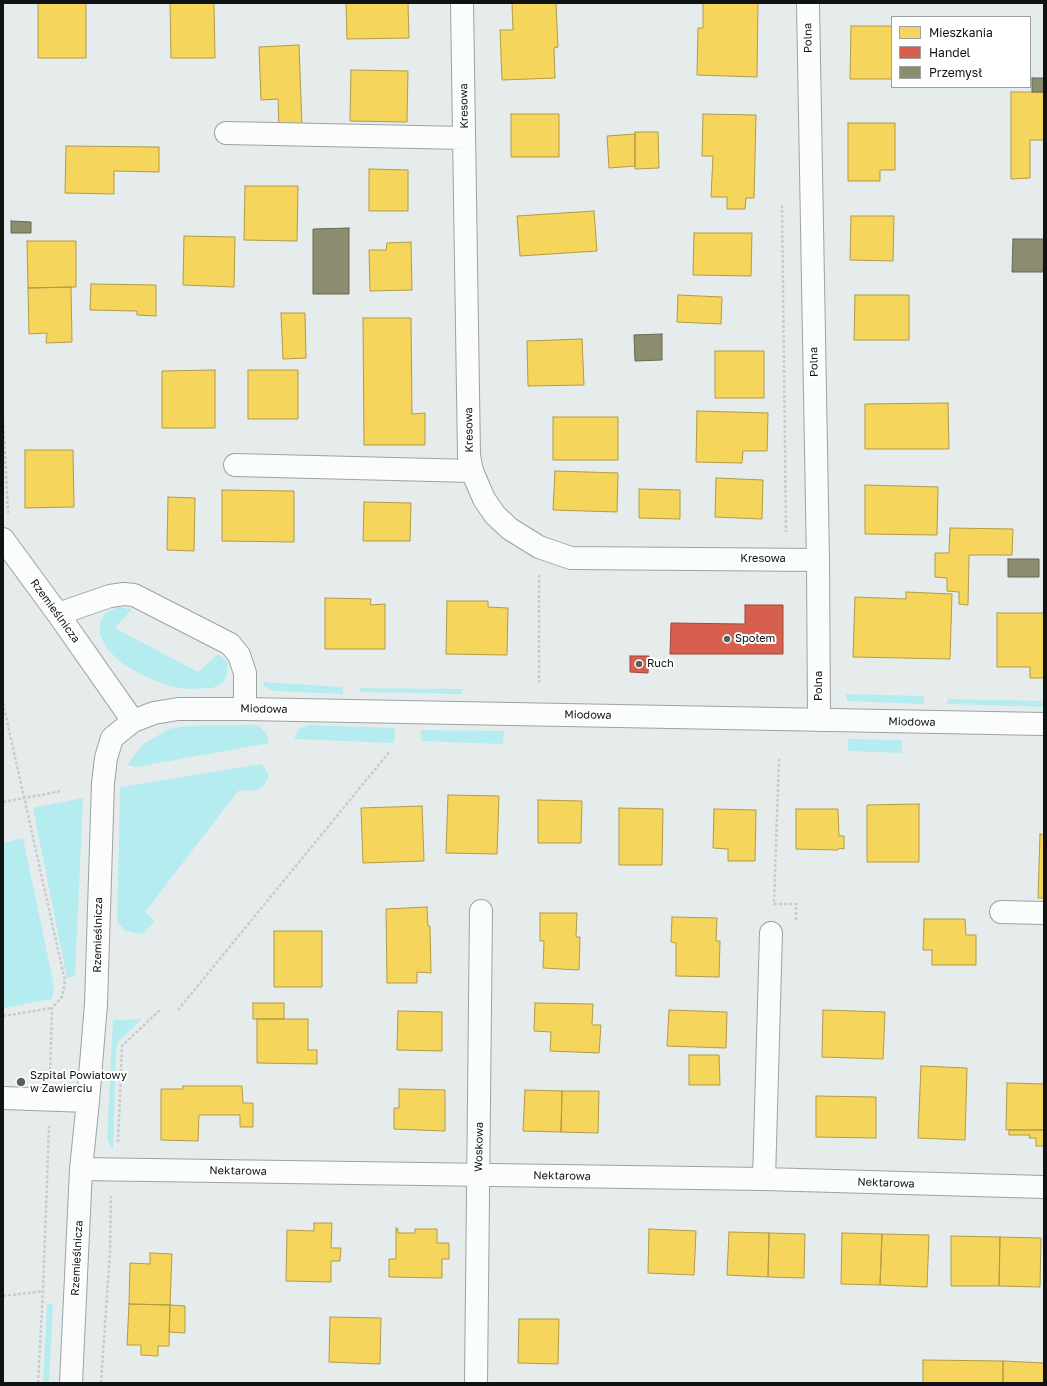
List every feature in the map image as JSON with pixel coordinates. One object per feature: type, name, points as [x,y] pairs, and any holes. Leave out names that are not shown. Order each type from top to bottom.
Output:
[{"type":"street","name":"Kresowa","points":[[462,3],[469,456],[472,471],[484,499],[495,515],[510,529],[539,546],[571,558],[818,560]]},
{"type":"street","name":"Polna","points":[[808,3],[818,560],[819,720]]},
{"type":"street","points":[[226,133],[464,138]]},
{"type":"street","points":[[235,465],[472,471]]},
{"type":"street","name":"Rzemieślnicza","points":[[3,539],[133,721],[112,738],[106,758],[104,777],[96,1004],[81,1169],[71,1383]]},
{"type":"street","points":[[58,614],[110,596],[124,594],[134,595],[230,644],[239,655],[245,674],[245,709]]},
{"type":"street","name":"Miodowa","points":[[133,721],[154,713],[178,709],[245,709],[1044,724]]},
{"type":"street","name":"Woskowa","points":[[476,1383],[481,911]]},
{"type":"street","points":[[1001,912],[1044,913]]},
{"type":"street","points":[[764,1179],[771,933]]},
{"type":"street","points":[[3,1098],[88,1101]]},
{"type":"street","name":"Nektarowa","points":[[81,1169],[764,1179],[1044,1187]]},
{"type":"path","points":[[782,201],[786,560]]},
{"type":"path","points":[[3,416],[8,514]]},
{"type":"path","points":[[539,546],[539,683]]},
{"type":"path","points":[[3,703],[24,798]]},
{"type":"path","points":[[178,1010],[390,751]]},
{"type":"path","points":[[3,802],[62,791]]},
{"type":"path","points":[[3,1016],[52,1008]]},
{"type":"path","points":[[100,1383],[110,1251],[112,1192],[116,1184],[122,1046],[160,1009]]},
{"type":"path","points":[[3,1296],[43,1291]]},
{"type":"shaded area","points":[[118,607],[132,609],[115,628],[198,672],[218,654],[228,662],[227,675],[223,682],[213,688],[186,689],[166,685],[144,676],[122,663],[108,650],[100,635],[100,623],[105,613]]},
{"type":"shaded area","points":[[263,682],[343,687],[343,694],[274,691],[265,687]]},
{"type":"shaded area","points":[[360,688],[462,689],[462,694],[360,692]]},
{"type":"shaded area","points":[[846,694],[924,696],[924,704],[847,701]]},
{"type":"shaded area","points":[[948,699],[1044,701],[1044,707],[947,704]]},
{"type":"shaded area","points":[[258,725],[266,733],[269,743],[136,767],[127,765],[143,744],[169,729],[186,726]]},
{"type":"shaded area","points":[[309,725],[395,728],[394,743],[294,739],[300,728]]},
{"type":"shaded area","points":[[421,730],[504,731],[503,744],[421,741]]},
{"type":"shaded area","points":[[848,739],[902,740],[902,753],[848,751]]},
{"type":"shaded area","points":[[262,764],[269,776],[265,784],[258,790],[238,791],[145,912],[155,921],[142,934],[126,931],[117,922],[120,787]]},
{"type":"shaded area","points":[[83,798],[75,976],[67,978],[33,808]]},
{"type":"shaded area","points":[[23,838],[54,986],[52,999],[3,1008],[3,843]]},
{"type":"shaded area","points":[[142,1019],[119,1041],[116,1048],[113,1149],[107,1138],[113,1020]]},
{"type":"shaded area","points":[[47,1304],[53,1304],[49,1383],[43,1383]]},
{"type":"building: Mieszkania","points":[[38,3],[86,3],[86,58],[38,58]]},
{"type":"building: Mieszkania","points":[[170,3],[214,3],[215,58],[171,58]]},
{"type":"building: Mieszkania","points":[[346,3],[408,3],[409,38],[347,39]]},
{"type":"building: Mieszkania","points":[[512,3],[556,3],[558,47],[554,48],[555,78],[502,80],[500,30],[513,30]]},
{"type":"building: Mieszkania","points":[[703,3],[758,3],[757,77],[697,75],[698,28],[703,28]]},
{"type":"building: Mieszkania","points":[[851,26],[891,26],[891,79],[850,79]]},
{"type":"building: Mieszkania","points":[[299,45],[302,127],[279,128],[278,99],[261,100],[259,47]]},
{"type":"building: Mieszkania","points":[[351,70],[408,71],[407,122],[350,121]]},
{"type":"building: Mieszkania","points":[[1011,92],[1044,92],[1044,140],[1030,140],[1030,178],[1011,179]]},
{"type":"building: Mieszkania","points":[[511,114],[559,114],[559,157],[511,157]]},
{"type":"building: Mieszkania","points":[[703,114],[756,115],[754,198],[746,198],[745,209],[727,209],[727,197],[711,197],[713,156],[702,156]]},
{"type":"building: Mieszkania","points":[[848,123],[895,123],[895,170],[880,170],[880,181],[848,181]]},
{"type":"building: Mieszkania","points":[[635,132],[658,132],[659,168],[635,169]]},
{"type":"building: Mieszkania","points":[[635,134],[635,166],[609,168],[607,136]]},
{"type":"building: Mieszkania","points":[[66,146],[159,147],[159,172],[114,171],[114,194],[65,193]]},
{"type":"building: Mieszkania","points":[[369,169],[408,170],[408,211],[369,211]]},
{"type":"building: Mieszkania","points":[[245,186],[298,186],[297,241],[244,240]]},
{"type":"building: Mieszkania","points":[[594,211],[597,251],[520,256],[517,216]]},
{"type":"building: Mieszkania","points":[[851,216],[894,216],[893,261],[850,260]]},
{"type":"building: Mieszkania","points":[[694,233],[752,233],[751,276],[693,275]]},
{"type":"building: Mieszkania","points":[[184,236],[235,237],[234,287],[183,285]]},
{"type":"building: Mieszkania","points":[[27,241],[76,241],[76,287],[28,288]]},
{"type":"building: Mieszkania","points":[[411,242],[412,290],[370,291],[369,250],[386,250],[387,243]]},
{"type":"building: Mieszkania","points":[[91,284],[156,285],[156,316],[137,315],[137,311],[90,310]]},
{"type":"building: Mieszkania","points":[[71,287],[72,342],[46,343],[47,333],[29,334],[28,288]]},
{"type":"building: Mieszkania","points":[[678,295],[722,297],[721,324],[677,322]]},
{"type":"building: Mieszkania","points":[[855,295],[909,295],[909,340],[854,340]]},
{"type":"building: Mieszkania","points":[[281,313],[305,313],[306,358],[283,359]]},
{"type":"building: Mieszkania","points":[[363,318],[411,318],[412,414],[425,413],[425,445],[364,445]]},
{"type":"building: Mieszkania","points":[[582,339],[584,385],[528,386],[527,341]]},
{"type":"building: Mieszkania","points":[[715,351],[764,351],[764,398],[715,398]]},
{"type":"building: Mieszkania","points":[[215,370],[215,428],[162,428],[162,371]]},
{"type":"building: Mieszkania","points":[[248,370],[298,370],[298,419],[248,419]]},
{"type":"building: Mieszkania","points":[[948,403],[949,449],[865,449],[865,404]]},
{"type":"building: Mieszkania","points":[[697,411],[768,413],[767,451],[743,451],[742,463],[696,462]]},
{"type":"building: Mieszkania","points":[[553,417],[618,417],[618,460],[553,460]]},
{"type":"building: Mieszkania","points":[[25,450],[73,450],[74,507],[25,508]]},
{"type":"building: Mieszkania","points":[[555,471],[618,473],[617,512],[553,510]]},
{"type":"building: Mieszkania","points":[[716,478],[763,480],[762,519],[715,517]]},
{"type":"building: Mieszkania","points":[[865,485],[938,487],[937,535],[865,534]]},
{"type":"building: Mieszkania","points":[[639,489],[680,490],[680,519],[639,518]]},
{"type":"building: Mieszkania","points":[[222,490],[294,491],[294,542],[222,541]]},
{"type":"building: Mieszkania","points":[[168,497],[195,498],[194,551],[167,550]]},
{"type":"building: Mieszkania","points":[[364,502],[411,503],[410,541],[363,541]]},
{"type":"building: Mieszkania","points":[[950,528],[1013,529],[1012,555],[969,555],[968,605],[959,604],[959,592],[947,591],[947,578],[935,577],[935,553],[949,553]]},
{"type":"building: Mieszkania","points":[[906,592],[952,594],[950,659],[853,657],[855,597],[906,599]]},
{"type":"building: Mieszkania","points":[[325,598],[371,599],[370,605],[385,604],[385,649],[325,649]]},
{"type":"building: Mieszkania","points":[[447,601],[488,601],[488,607],[508,608],[507,655],[446,654]]},
{"type":"building: Mieszkania","points":[[997,613],[1044,613],[1044,678],[1030,678],[1030,667],[997,667]]},
{"type":"building: Mieszkania","points":[[448,795],[499,796],[497,854],[446,853]]},
{"type":"building: Mieszkania","points":[[538,800],[582,801],[581,843],[538,843]]},
{"type":"building: Mieszkania","points":[[919,804],[919,862],[867,862],[867,805]]},
{"type":"building: Mieszkania","points":[[422,806],[424,861],[363,863],[361,808]]},
{"type":"building: Mieszkania","points":[[619,808],[663,809],[662,865],[619,865]]},
{"type":"building: Mieszkania","points":[[714,809],[756,810],[755,861],[728,861],[728,849],[713,848]]},
{"type":"building: Mieszkania","points":[[796,809],[838,809],[839,836],[844,836],[844,849],[796,849]]},
{"type":"building: Mieszkania","points":[[1040,834],[1044,835],[1044,898],[1038,898]]},
{"type":"building: Mieszkania","points":[[427,907],[428,926],[430,926],[431,973],[417,972],[417,983],[387,983],[386,909]]},
{"type":"building: Mieszkania","points":[[540,913],[577,913],[576,937],[580,937],[579,970],[543,968],[544,941],[540,941]]},
{"type":"building: Mieszkania","points":[[672,917],[717,918],[716,941],[720,941],[719,977],[676,976],[676,943],[671,942]]},
{"type":"building: Mieszkania","points":[[924,919],[965,919],[966,935],[976,935],[976,965],[932,965],[932,950],[923,950]]},
{"type":"building: Mieszkania","points":[[274,931],[322,931],[322,987],[274,987]]},
{"type":"building: Mieszkania","points":[[253,1003],[284,1003],[284,1019],[253,1019]]},
{"type":"building: Mieszkania","points":[[535,1003],[593,1004],[592,1025],[601,1025],[599,1053],[550,1051],[551,1032],[534,1031]]},
{"type":"building: Mieszkania","points":[[669,1010],[727,1012],[726,1048],[667,1046]]},
{"type":"building: Mieszkania","points":[[823,1010],[885,1012],[883,1059],[822,1057]]},
{"type":"building: Mieszkania","points":[[398,1011],[442,1012],[442,1051],[397,1050]]},
{"type":"building: Mieszkania","points":[[257,1019],[308,1019],[308,1050],[317,1050],[317,1064],[257,1063]]},
{"type":"building: Mieszkania","points":[[689,1055],[719,1055],[720,1085],[689,1085]]},
{"type":"building: Mieszkania","points":[[921,1066],[967,1068],[965,1140],[918,1138]]},
{"type":"building: Mieszkania","points":[[1007,1083],[1044,1084],[1044,1130],[1006,1130]]},
{"type":"building: Mieszkania","points":[[183,1086],[242,1086],[243,1103],[253,1103],[253,1127],[240,1127],[240,1115],[199,1115],[198,1141],[161,1140],[161,1089],[183,1089]]},
{"type":"building: Mieszkania","points":[[399,1089],[445,1090],[445,1131],[394,1129],[394,1108],[399,1108]]},
{"type":"building: Mieszkania","points":[[525,1090],[562,1091],[561,1132],[523,1131]]},
{"type":"building: Mieszkania","points":[[562,1091],[599,1091],[598,1133],[561,1132]]},
{"type":"building: Mieszkania","points":[[816,1096],[876,1097],[876,1138],[816,1137]]},
{"type":"building: Mieszkania","points":[[1009,1130],[1044,1130],[1044,1146],[1036,1146],[1036,1138],[1029,1138],[1030,1135],[1009,1135]]},
{"type":"building: Mieszkania","points":[[314,1223],[332,1223],[331,1248],[341,1248],[340,1261],[331,1261],[331,1282],[286,1281],[287,1230],[314,1231]]},
{"type":"building: Mieszkania","points":[[396,1228],[398,1229],[398,1233],[415,1233],[415,1229],[437,1229],[437,1243],[449,1243],[449,1259],[442,1259],[442,1278],[389,1277],[389,1259],[396,1259]]},
{"type":"building: Mieszkania","points":[[649,1229],[696,1231],[694,1275],[648,1273]]},
{"type":"building: Mieszkania","points":[[729,1232],[769,1233],[768,1277],[727,1275]]},
{"type":"building: Mieszkania","points":[[769,1233],[805,1234],[804,1278],[768,1277]]},
{"type":"building: Mieszkania","points":[[842,1233],[882,1234],[880,1285],[841,1284]]},
{"type":"building: Mieszkania","points":[[882,1234],[929,1235],[927,1287],[880,1285]]},
{"type":"building: Mieszkania","points":[[951,1236],[1000,1237],[999,1286],[951,1286]]},
{"type":"building: Mieszkania","points":[[1000,1237],[1041,1238],[1040,1287],[999,1286]]},
{"type":"building: Mieszkania","points":[[150,1253],[172,1254],[170,1305],[129,1304],[130,1263],[150,1264]]},
{"type":"building: Mieszkania","points":[[129,1304],[170,1305],[169,1346],[158,1346],[158,1356],[141,1355],[141,1345],[127,1345]]},
{"type":"building: Mieszkania","points":[[170,1305],[185,1306],[185,1333],[169,1332]]},
{"type":"building: Mieszkania","points":[[330,1317],[381,1318],[380,1364],[329,1362]]},
{"type":"building: Mieszkania","points":[[519,1319],[559,1319],[558,1364],[518,1363]]},
{"type":"building: Mieszkania","points":[[923,1360],[1003,1361],[1003,1383],[923,1383]]},
{"type":"building: Mieszkania","points":[[1003,1361],[1044,1363],[1044,1383],[1003,1383]]},
{"type":"building: Handel","name":"Społem","points":[[745,605],[783,605],[783,654],[670,654],[671,623],[745,624]]},
{"type":"building: Handel","name":"Ruch","points":[[630,656],[649,656],[648,673],[630,672]]},
{"type":"building: Przemysł","points":[[1032,78],[1044,78],[1044,92],[1032,92]]},
{"type":"building: Przemysł","points":[[11,221],[31,222],[31,233],[11,233]]},
{"type":"building: Przemysł","points":[[349,228],[349,294],[313,294],[313,229]]},
{"type":"building: Przemysł","points":[[1013,239],[1044,239],[1043,272],[1012,272]]},
{"type":"building: Przemysł","points":[[662,334],[662,360],[635,361],[634,335]]},
{"type":"building: Przemysł","points":[[1008,559],[1039,559],[1039,577],[1008,577]]},
{"type":"place","name":"Społem","points":[[727,639]]},
{"type":"place","name":"Ruch","points":[[639,664]]},
{"type":"place","name":"Szpital Powiatowy w Zawierciu","points":[[21,1082]]}]
